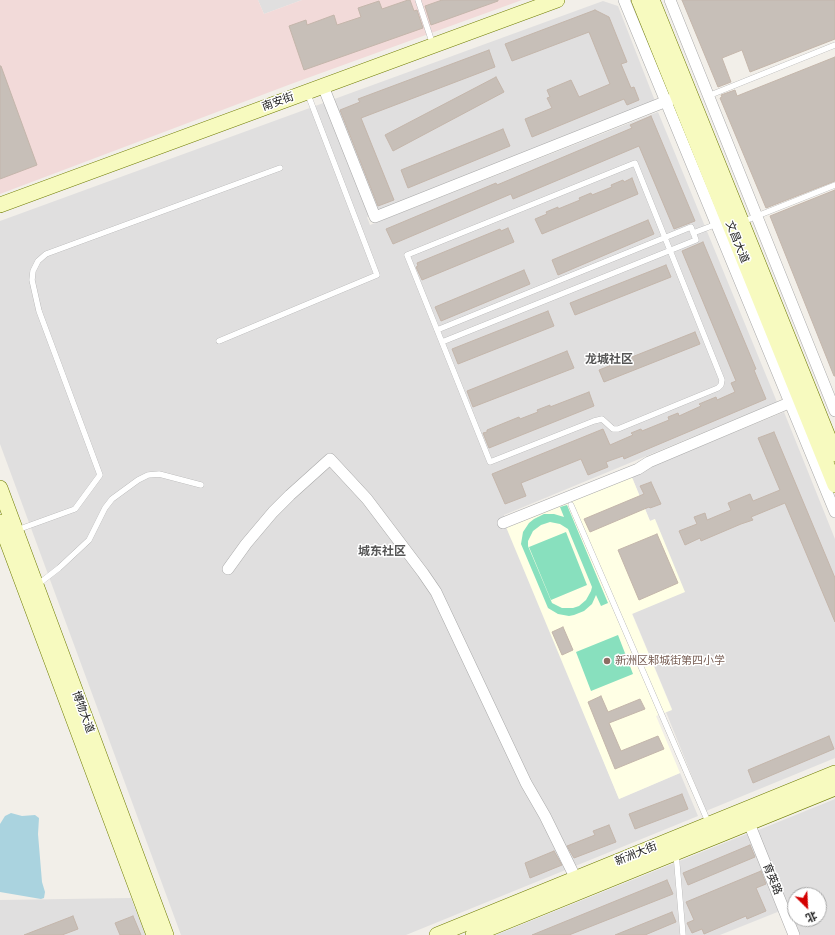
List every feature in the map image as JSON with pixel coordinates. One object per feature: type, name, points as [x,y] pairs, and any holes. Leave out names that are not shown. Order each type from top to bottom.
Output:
[{"type":"main road","name":"南安街","points":[[0,205],[557,0]]},
{"type":"main road","name":"文昌大道","points":[[639,0],[672,99],[728,222],[835,485]]},
{"type":"main road","name":"文昌大道","points":[[652,0],[728,222]]},
{"type":"main road","name":"文昌大道","points":[[800,398],[835,454]]},
{"type":"main road","name":"博物大道","points":[[0,488],[166,935]]},
{"type":"main road","name":"博物大道","points":[[0,522],[154,935]]},
{"type":"main road","name":"新洲大街","points":[[436,935],[835,773]]},
{"type":"main road","name":"新洲大街","points":[[473,935],[497,928],[835,788]]},
{"type":"street","points":[[323,86],[375,217],[672,99],[624,0]]},
{"type":"street","points":[[670,0],[757,216],[830,385],[835,411]]},
{"type":"street","points":[[503,523],[638,469],[649,462],[830,385]]},
{"type":"street","points":[[800,398],[835,512]]},
{"type":"street","points":[[228,569],[246,544],[273,512],[330,459],[367,499],[436,592],[526,782],[545,816],[576,879]]},
{"type":"street","name":"育英路","points":[[750,823],[794,935]]},
{"type":"lane","points":[[418,0],[433,46]]},
{"type":"lane","points":[[708,96],[835,45]]},
{"type":"lane","points":[[219,341],[377,275],[307,92]]},
{"type":"lane","points":[[635,163],[665,238],[722,380],[721,385],[718,388],[618,429],[613,429],[602,420],[594,421],[490,462],[407,255],[635,163]]},
{"type":"lane","points":[[16,531],[75,509],[100,475],[39,311],[32,280],[33,271],[38,261],[46,254],[280,168]]},
{"type":"lane","points":[[693,233],[728,222],[757,216],[835,185]]},
{"type":"lane","points":[[437,330],[691,227],[696,240],[442,342]]},
{"type":"lane","points":[[36,586],[82,547],[94,534],[106,508],[112,499],[138,480],[148,475],[159,474],[201,485]]},
{"type":"lane","points":[[571,505],[709,824]]},
{"type":"lane","points":[[676,853],[683,935]]},
{"type":"shaded area","points":[[0,0],[258,0],[264,14],[302,0],[522,0],[291,84],[0,194]]},
{"type":"shaded area","points":[[258,0],[302,0],[264,14]]},
{"type":"shaded area","points":[[603,1],[618,6],[655,101],[367,217],[370,225],[658,112],[777,402],[504,515],[619,799],[680,773],[698,816],[406,935],[181,935],[0,444],[0,221]]},
{"type":"shaded area","points":[[784,412],[835,539],[835,758],[706,811],[666,712],[672,709],[632,613],[655,519],[650,521],[631,475]]},
{"type":"shaded area","name":"新洲区邾城街第四小学","points":[[631,475],[650,521],[655,519],[685,592],[632,614],[672,710],[656,716],[680,773],[619,799],[506,527]]},
{"type":"shaded area","points":[[835,799],[835,935],[797,935],[794,927],[827,927],[827,887],[787,887],[787,910],[756,831]]},
{"type":"shaded area","points":[[749,833],[780,911],[720,935],[496,935]]},
{"type":"shaded area","points":[[131,898],[146,935],[0,935],[0,900]]},
{"type":"green space","points":[[567,505],[608,603],[601,606],[596,595],[592,604],[584,611],[569,616],[558,614],[548,608],[521,544],[523,532],[529,523],[534,519],[544,514],[554,514],[564,517],[560,507]],"holes":[[[550,522],[560,524],[568,529],[592,587],[586,600],[579,606],[573,608],[562,608],[552,603],[528,546],[528,541],[533,531],[541,525]]]},
{"type":"green space","points":[[566,532],[587,585],[551,600],[529,547]]},
{"type":"green space","points":[[618,635],[633,674],[591,691],[576,652]]},
{"type":"water","points":[[11,813],[22,816],[35,815],[39,818],[38,834],[42,882],[45,892],[44,898],[41,899],[0,892],[0,824],[5,816]]},
{"type":"building","points":[[410,0],[414,11],[417,10],[423,28],[304,70],[289,26],[306,20],[307,25],[334,15],[337,25],[361,17],[358,8],[379,1],[382,9]]},
{"type":"building","points":[[442,0],[498,1],[431,25],[425,6]]},
{"type":"building","points":[[682,0],[835,0],[835,39],[750,72],[742,50],[722,58],[731,82],[718,87]]},
{"type":"building","points":[[595,10],[609,17],[627,62],[621,64],[631,88],[634,87],[639,100],[627,105],[624,99],[532,137],[525,119],[552,108],[547,98],[550,97],[547,90],[571,80],[579,97],[610,84],[589,32],[512,61],[505,44]]},
{"type":"building","points":[[489,50],[495,67],[361,118],[394,200],[378,206],[340,110],[360,102],[358,99]]},
{"type":"building","points":[[835,57],[835,181],[766,208],[720,98],[722,97],[721,95],[735,90],[737,96]]},
{"type":"building","points":[[0,66],[37,165],[0,179]]},
{"type":"building","points":[[496,77],[504,92],[393,151],[385,135]]},
{"type":"building","points":[[651,116],[695,221],[674,229],[639,146],[513,199],[511,194],[393,244],[386,229],[496,183],[497,185],[632,128],[630,125]]},
{"type":"building","points":[[503,129],[510,146],[408,188],[401,170]]},
{"type":"building","points":[[632,178],[638,194],[542,234],[535,219],[547,214],[546,212],[558,207],[558,209],[580,200],[579,198],[591,193],[592,195],[612,187],[611,185],[623,180],[624,182]]},
{"type":"building","points":[[835,190],[835,376],[834,376],[770,216]]},
{"type":"building","points":[[648,220],[654,234],[558,275],[552,260]]},
{"type":"building","points":[[508,228],[514,242],[422,280],[416,267],[418,266],[417,263],[500,229],[501,231]]},
{"type":"building","points":[[703,242],[756,369],[754,370],[766,399],[624,459],[623,456],[606,462],[608,467],[588,475],[581,459],[521,483],[526,496],[505,504],[492,474],[603,429],[610,445],[633,435],[631,433],[641,429],[642,431],[669,420],[668,417],[678,413],[679,416],[701,406],[699,404],[716,397],[717,400],[735,392],[731,383],[736,381],[682,251]]},
{"type":"building","points":[[666,265],[671,277],[575,315],[570,303]]},
{"type":"building","points":[[524,270],[530,284],[441,321],[435,307]]},
{"type":"building","points":[[548,311],[554,326],[458,364],[452,349]]},
{"type":"building","points":[[695,332],[700,344],[604,382],[599,370]]},
{"type":"building","points":[[567,351],[574,368],[473,407],[467,391]]},
{"type":"building","points":[[589,392],[594,406],[489,448],[483,433],[487,432],[487,430],[519,417],[520,419],[538,412],[537,410],[550,405],[550,407]]},
{"type":"building","points":[[774,432],[835,578],[835,622],[785,503],[751,517],[753,520],[701,541],[700,538],[685,545],[679,531],[697,524],[694,517],[705,513],[707,520],[731,510],[728,503],[750,494],[753,501],[780,490],[758,438]]},
{"type":"building","points":[[651,482],[661,504],[650,508],[649,507],[590,532],[584,519],[644,494],[640,486]]},
{"type":"building","points":[[657,534],[678,583],[639,600],[618,550]]},
{"type":"building","points":[[563,627],[573,650],[562,655],[552,632]]},
{"type":"building","points":[[601,696],[608,712],[640,699],[645,709],[609,723],[621,751],[658,736],[664,749],[615,769],[588,702]]},
{"type":"building","points":[[829,736],[834,749],[753,783],[748,770]]},
{"type":"building","points":[[682,794],[688,809],[635,829],[629,814]]},
{"type":"building","points":[[609,825],[616,842],[574,858],[567,846],[595,835],[593,831]]},
{"type":"building","points":[[750,845],[755,857],[688,885],[683,873]]},
{"type":"building","points":[[554,851],[562,865],[530,878],[525,863]]},
{"type":"building","points":[[761,871],[766,884],[756,888],[766,911],[747,919],[746,916],[704,934],[702,929],[692,933],[687,923],[694,920],[686,902]]},
{"type":"building","points":[[667,880],[673,894],[569,935],[532,935]]},
{"type":"building","points":[[672,912],[676,922],[645,935],[615,935]]},
{"type":"building","points":[[73,916],[78,929],[62,935],[24,935]]},
{"type":"building","points":[[133,916],[141,935],[120,935],[115,923]]},
{"type":"place","name":"新洲区邾城街第四小学","points":[[607,661]]},
{"type":"district","name":"龙城社区","points":[[609,360]]},
{"type":"district","name":"城东社区","points":[[382,552]]}]
